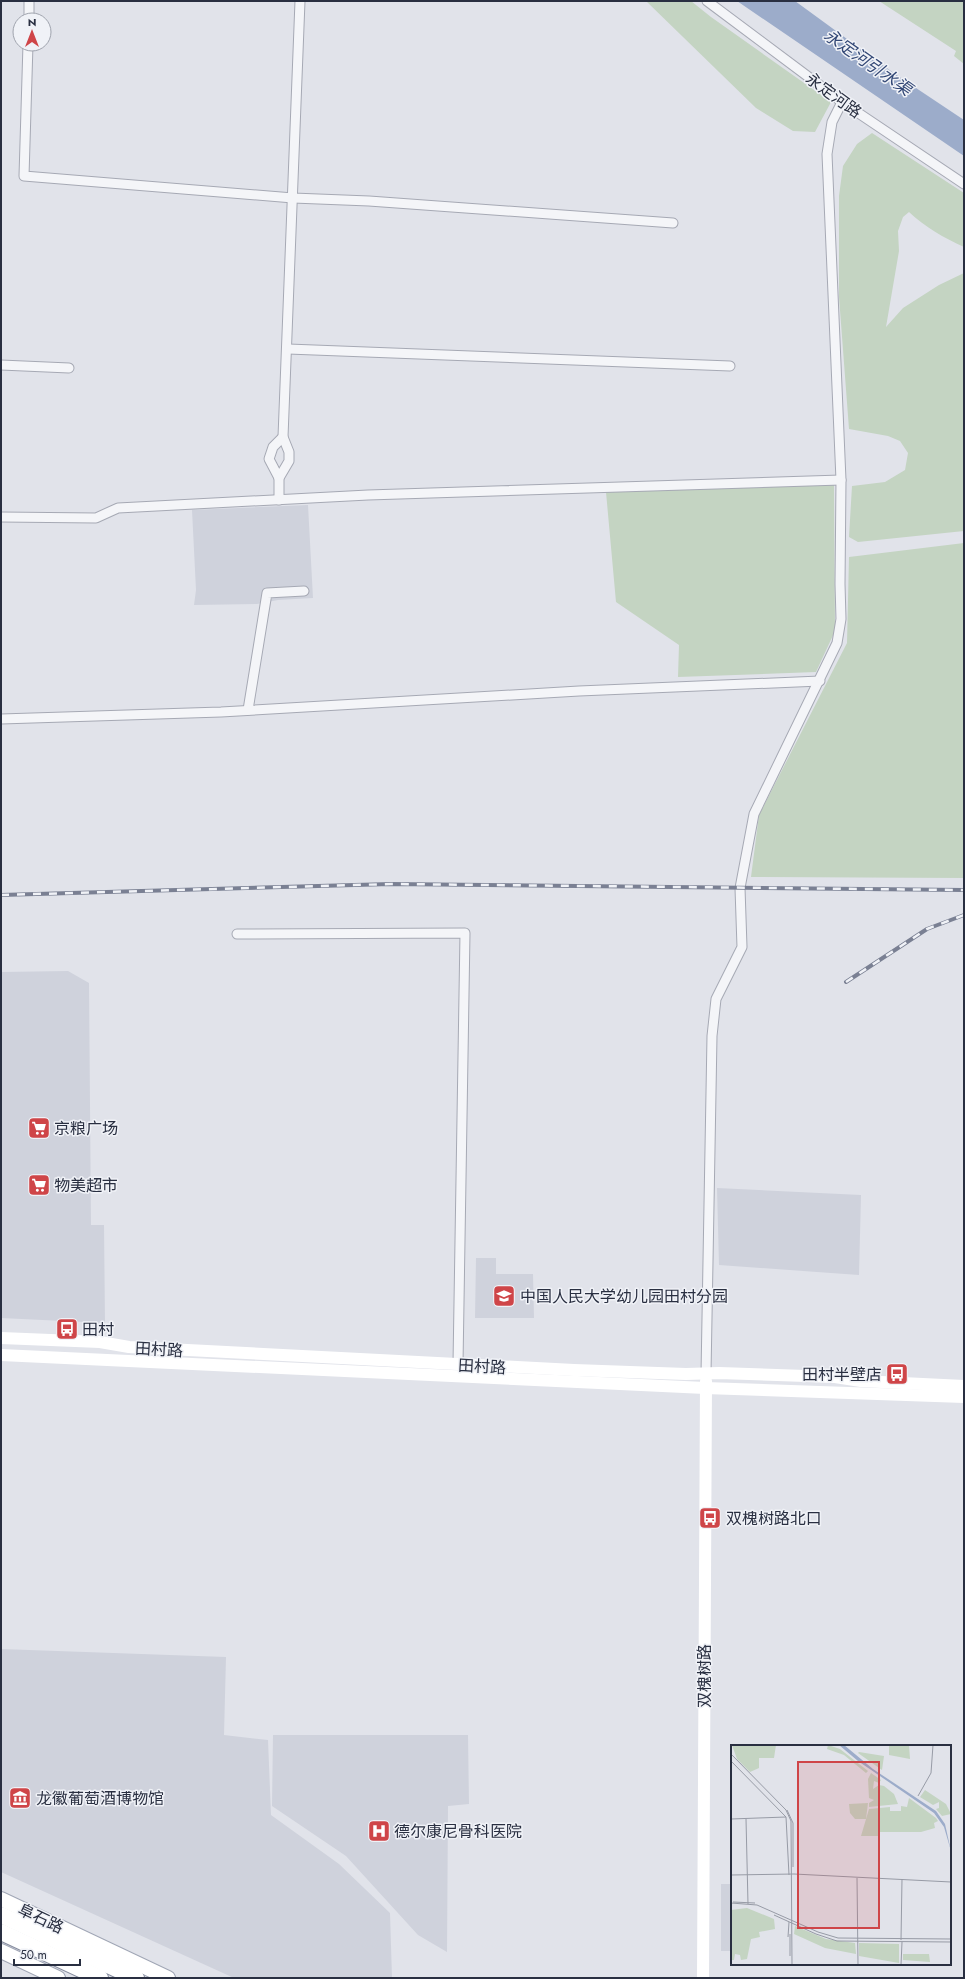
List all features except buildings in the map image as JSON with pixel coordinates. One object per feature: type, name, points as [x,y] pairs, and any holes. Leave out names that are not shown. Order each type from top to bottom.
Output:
[{"type":"highway","name":"阜石路","points":[[1,1915],[136,1978]]},
{"type":"highway","name":"阜石路","points":[[1,1932],[100,1978]]},
{"type":"main road","name":"田村路","points":[[1,1338],[100,1342],[129,1347],[574,1370],[835,1377],[964,1386]]},
{"type":"main road","name":"田村路","points":[[1,1355],[705,1388],[964,1397]]},
{"type":"main road","name":"双槐树路","points":[[703,1978],[706,1374]]},
{"type":"main road","name":"阜石路","points":[[1,1899],[168,1978]]},
{"type":"main road","points":[[1,1951],[58,1978]]},
{"type":"street","points":[[29,1],[29,12]]},
{"type":"street","points":[[278,478],[289,461],[289,452],[283,437],[288,349],[300,1]]},
{"type":"street","name":"永定河路","points":[[707,1],[842,102],[964,184]]},
{"type":"street","points":[[28,52],[24,176],[293,198],[369,201],[673,223]]},
{"type":"street","points":[[706,1374],[712,1036],[716,999],[742,947],[740,888],[754,814],[820,681],[837,643],[841,619],[841,480],[827,154],[832,122],[842,102]]},
{"type":"street","points":[[288,349],[730,366]]},
{"type":"street","points":[[1,365],[69,368]]},
{"type":"street","points":[[279,500],[278,478],[269,459],[273,447],[283,437]]},
{"type":"street","points":[[1,517],[96,518],[118,508],[574,488],[841,480]]},
{"type":"street","points":[[248,710],[267,593],[304,591]]},
{"type":"street","points":[[1,719],[248,710],[579,691],[820,681]]},
{"type":"street","points":[[237,934],[465,933],[458,1364]]},
{"type":"shaded area","points":[[308,505],[313,598],[278,600],[257,604],[194,605],[196,590],[192,510]]},
{"type":"shaded area","name":"京粮广场","points":[[68,971],[89,983],[91,1225],[104,1225],[105,1323],[1,1318],[1,972]]},
{"type":"shaded area","points":[[717,1188],[861,1195],[859,1275],[719,1265]]},
{"type":"shaded area","name":"中国人民大学幼儿园田村分园","points":[[476,1258],[496,1258],[496,1274],[533,1274],[534,1318],[475,1318]]},
{"type":"shaded area","points":[[1,1649],[226,1657],[224,1735],[268,1740],[271,1815],[339,1864],[390,1913],[392,1978],[234,1978],[1,1872]]},
{"type":"shaded area","name":"德尔康尼骨科医院","points":[[273,1735],[468,1735],[469,1804],[448,1806],[447,1952],[418,1935],[346,1856],[272,1806]]},
{"type":"shaded area","points":[[721,1884],[731,1884],[731,1951],[721,1951]]},
{"type":"green space","points":[[646,1],[691,1],[711,17],[831,102],[815,132],[793,131],[756,108]]},
{"type":"green space","points":[[879,1],[964,1],[964,64],[954,56],[956,51]]},
{"type":"green space","points":[[872,133],[964,193],[964,247],[935,232],[909,212],[903,217],[898,231],[899,251],[886,327],[903,308],[939,285],[964,273],[964,531],[858,542],[849,537],[852,486],[885,482],[905,470],[908,453],[900,441],[888,436],[849,429],[839,297],[839,196],[843,166],[857,144]]},
{"type":"green space","points":[[834,485],[835,631],[816,672],[678,677],[679,645],[616,602],[606,492]]},
{"type":"green space","points":[[964,543],[964,878],[751,877],[759,815],[847,643],[849,557]]},
{"type":"water","name":"永定河引水渠","points":[[737,1],[795,1],[895,74],[964,120],[964,156]]},
{"type":"railway","points":[[1,895],[391,884],[964,890]]},
{"type":"railway","points":[[846,982],[927,929],[964,915]]},
{"type":"place","name":"京粮广场","points":[[39,1128]]},
{"type":"place","name":"物美超市","points":[[39,1185]]},
{"type":"place","name":"中国人民大学幼儿园田村分园","points":[[504,1296]]},
{"type":"place","name":"田村","points":[[67,1329]]},
{"type":"place","name":"田村半壁店","points":[[897,1374]]},
{"type":"place","name":"双槐树路北口","points":[[710,1518]]},
{"type":"place","name":"龙徽葡萄酒博物馆","points":[[20,1798]]},
{"type":"place","name":"德尔康尼骨科医院","points":[[379,1831]]}]
